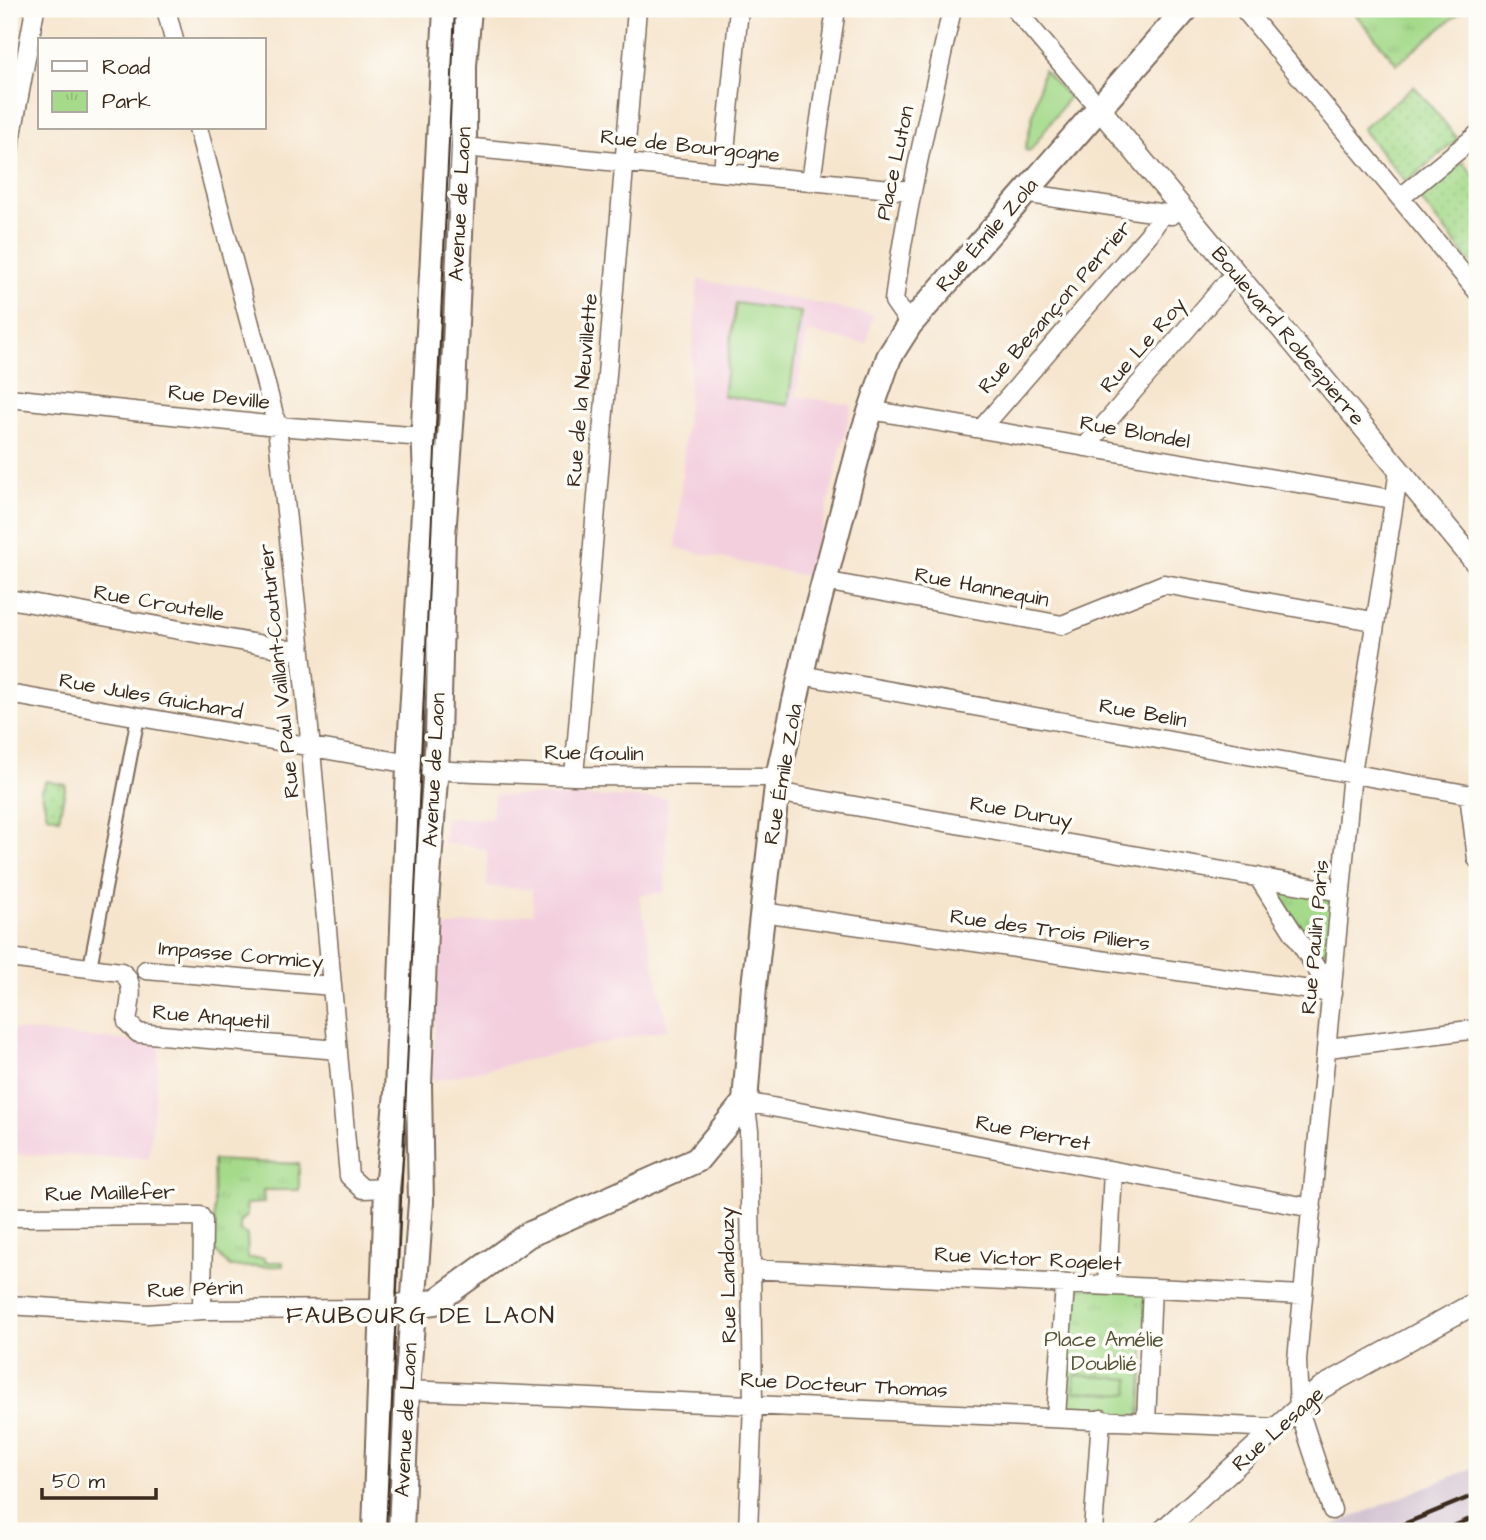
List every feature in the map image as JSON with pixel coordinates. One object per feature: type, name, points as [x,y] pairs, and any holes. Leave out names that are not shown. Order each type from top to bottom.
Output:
[{"type":"main road","name":"Avenue de Laon","points":[[375,1531],[387,1188],[397,1093],[409,765],[426,478],[424,436],[446,9]]},
{"type":"main road","name":"Avenue de Laon","points":[[401,1531],[407,1390],[421,1192],[419,1085],[426,905],[436,769],[443,536],[464,147],[464,65],[469,9]]},
{"type":"main road","name":"Rue Émile Zola","points":[[745,1102],[762,912],[777,785],[800,675],[824,580],[870,410],[889,357],[909,324],[1186,9]]},
{"type":"main road","points":[[383,1308],[435,1302],[528,1235],[696,1160],[745,1102]]},
{"type":"street","points":[[9,151],[35,9]]},
{"type":"street","points":[[166,9],[173,38]]},
{"type":"street","name":"Rue de la Neuvillette","points":[[573,776],[637,9]]},
{"type":"street","points":[[723,171],[739,9]]},
{"type":"street","points":[[811,181],[836,9]]},
{"type":"street","name":"Place Luton","points":[[909,324],[894,302],[911,191],[952,9]]},
{"type":"street","points":[[1015,9],[1098,107]]},
{"type":"street","points":[[1244,9],[1477,291]]},
{"type":"street","name":"Boulevard Robespierre","points":[[1098,107],[1477,564]]},
{"type":"street","name":"Rue Paul Vaillant-Couturier","points":[[199,130],[277,426],[301,652],[349,1176],[363,1189],[387,1188]]},
{"type":"street","points":[[1400,198],[1477,135]]},
{"type":"street","name":"Rue de Bourgogne","points":[[464,147],[911,191]]},
{"type":"street","points":[[1023,193],[1189,217]]},
{"type":"street","name":"Rue Besançon Perrier","points":[[981,429],[1162,214]]},
{"type":"street","name":"Rue Le Roy","points":[[1085,447],[1236,273]]},
{"type":"street","name":"Rue Deville","points":[[9,398],[277,426],[424,436]]},
{"type":"street","name":"Rue Blondel","points":[[870,410],[1392,499]]},
{"type":"street","name":"Rue Paulin Paris","points":[[1332,1510],[1299,1410],[1297,1360],[1352,773],[1373,621],[1399,470]]},
{"type":"street","name":"Rue Hannequin","points":[[824,580],[1062,625],[1164,583],[1373,621]]},
{"type":"street","name":"Rue Croutelle","points":[[9,598],[301,652]]},
{"type":"street","name":"Rue Belin","points":[[800,675],[1473,795]]},
{"type":"street","name":"Rue Jules Guichard","points":[[9,694],[409,765]]},
{"type":"street","points":[[90,967],[138,717]]},
{"type":"street","name":"Rue Goulin","points":[[409,765],[436,769],[777,785]]},
{"type":"street","name":"Rue Duruy","points":[[777,785],[1341,892]]},
{"type":"street","points":[[1473,795],[1477,859]]},
{"type":"street","points":[[1258,877],[1332,993]]},
{"type":"street","name":"Rue des Trois Piliers","points":[[762,912],[1332,993]]},
{"type":"street","name":"Rue Anquetil","points":[[9,958],[114,969],[127,975],[131,989],[127,1022],[138,1033],[338,1050]]},
{"type":"street","name":"Impasse Cormicy","points":[[146,970],[332,986]]},
{"type":"street","points":[[1328,1048],[1477,1029]]},
{"type":"street","name":"Rue Pierret","points":[[745,1102],[1312,1209]]},
{"type":"street","name":"Rue Landouzy","points":[[745,1102],[749,1130],[753,1403],[748,1531]]},
{"type":"street","points":[[1107,1286],[1113,1171]]},
{"type":"street","name":"Rue Maillefer","points":[[9,1217],[200,1216],[203,1221],[202,1310]]},
{"type":"street","name":"Rue Victor Rogelet","points":[[751,1269],[1303,1295]]},
{"type":"street","points":[[1056,1417],[1065,1283]]},
{"type":"street","points":[[1146,1422],[1152,1287]]},
{"type":"street","name":"Rue Lesage","points":[[1163,1531],[1321,1388],[1477,1301]]},
{"type":"street","name":"Rue Périn","points":[[9,1305],[148,1314],[202,1310],[383,1308]]},
{"type":"street","name":"Rue Docteur Thomas","points":[[407,1390],[1279,1428]]},
{"type":"street","points":[[1093,1531],[1101,1419]]},
{"type":"shaded area","points":[[698,279],[873,315],[867,344],[807,332],[796,396],[852,405],[810,577],[676,548]]},
{"type":"shaded area","points":[[494,795],[667,798],[665,892],[639,896],[668,1029],[432,1081],[440,928],[533,913],[532,889],[487,887],[487,851],[468,845],[444,844],[445,818],[492,819]]},
{"type":"shaded area","points":[[9,1029],[160,1044],[149,1158],[9,1154]]},
{"type":"shaded area","points":[[1477,1466],[1477,1527],[1466,1531],[1319,1531]]},
{"type":"green space","points":[[1351,9],[1464,9],[1397,64]]},
{"type":"green space","points":[[1043,70],[1069,97],[1030,151],[1025,150]]},
{"type":"green space","points":[[1414,86],[1458,139],[1406,182],[1362,129]]},
{"type":"green space","points":[[1463,162],[1477,180],[1477,270],[1419,198]]},
{"type":"green space","points":[[736,303],[801,312],[788,405],[723,396]]},
{"type":"green space","points":[[46,781],[66,785],[59,818],[47,815],[41,790]]},
{"type":"green space","points":[[1283,891],[1328,898],[1333,905],[1328,950],[1321,952],[1279,898]]},
{"type":"green space","points":[[213,1160],[299,1164],[299,1190],[263,1190],[264,1203],[246,1204],[247,1216],[240,1221],[240,1231],[247,1235],[248,1258],[283,1262],[283,1266],[230,1267],[215,1251]]},
{"type":"green space","name":"Place Amélie Doublié","points":[[1068,1287],[1147,1291],[1141,1416],[1061,1411]]},
{"type":"green space","points":[[1075,1375],[1130,1379],[1129,1394],[1074,1391]]},
{"type":"tram line","points":[[386,1531],[455,9]]},
{"type":"railway","points":[[1387,1531],[1477,1494]]},
{"type":"railway","points":[[1442,1531],[1477,1516]]},
{"type":"district","name":"FAUBOURG DE LAON","points":[[421,1316]]}]
